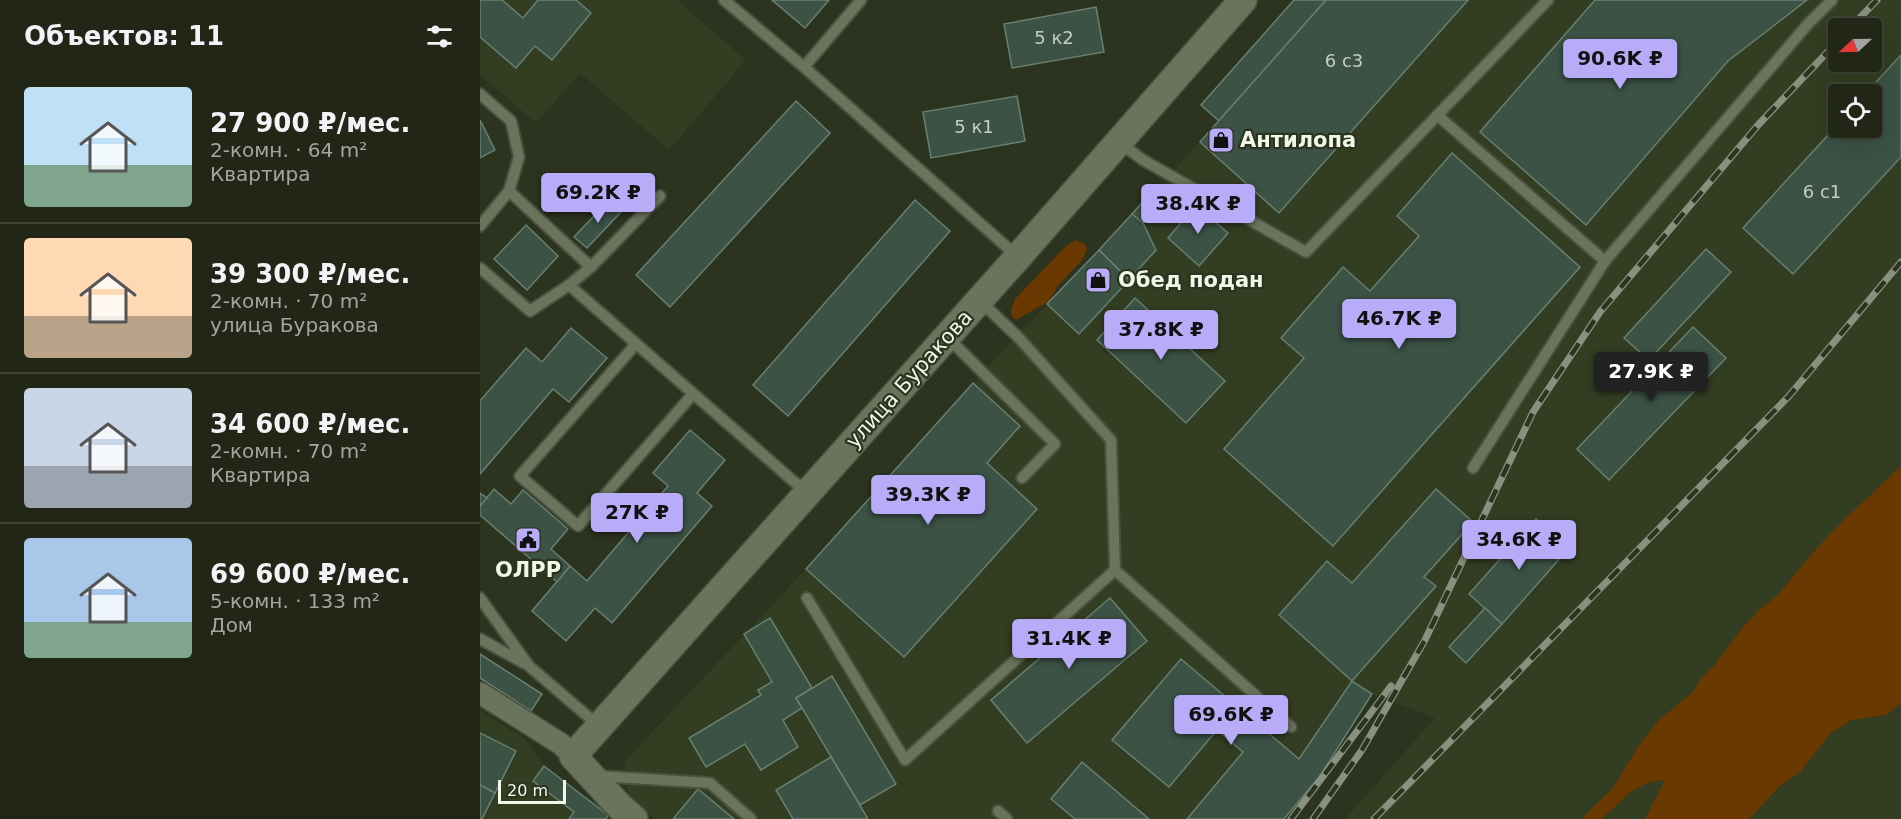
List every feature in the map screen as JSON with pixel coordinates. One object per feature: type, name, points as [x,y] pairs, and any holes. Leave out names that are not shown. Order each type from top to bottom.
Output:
[{"type":"street","name":"улица Буракова","points":[[573,756],[1244,0]]},
{"type":"street","points":[[480,693],[561,744],[634,819]]},
{"type":"lane","points":[[724,0],[804,67],[1018,257]]},
{"type":"lane","points":[[804,67],[861,0]]},
{"type":"lane","points":[[1119,142],[1143,160],[1306,252],[1548,0]]},
{"type":"lane","points":[[1473,468],[1605,261],[1808,24],[1832,0]]},
{"type":"lane","points":[[480,94],[511,121],[519,157],[509,191],[480,226]]},
{"type":"lane","points":[[1437,115],[1605,261]]},
{"type":"lane","points":[[509,191],[591,267]]},
{"type":"lane","points":[[480,268],[530,311],[591,267],[660,196]]},
{"type":"lane","points":[[569,285],[807,494]]},
{"type":"lane","points":[[979,300],[1018,337],[1111,440],[1115,570],[1291,727]]},
{"type":"lane","points":[[947,337],[1055,444],[1023,478]]},
{"type":"lane","points":[[636,344],[520,476],[578,526],[693,394]]},
{"type":"lane","points":[[807,598],[905,760],[1115,570]]},
{"type":"lane","points":[[480,598],[529,666]]},
{"type":"lane","points":[[480,639],[529,666],[599,726]]},
{"type":"lane","points":[[592,776],[710,783],[751,819]]},
{"type":"lane","points":[[998,811],[1007,819]]},
{"type":"shaded area","points":[[480,0],[677,0],[746,60],[669,150],[580,73],[536,123],[480,75]]},
{"type":"shaded area","points":[[1326,0],[1901,0],[1901,819],[1345,819],[1435,718],[1372,694],[1320,776],[1284,819],[655,819],[628,795],[624,762],[806,569],[973,383],[1200,142]],"holes":[[[1436,489],[1473,522],[1424,577],[1435,586],[1352,680],[1280,616],[1327,561],[1352,583]]]},
{"type":"shaded area","points":[[1075,240],[1085,244],[1087,249],[1083,259],[1057,287],[1049,301],[1016,320],[1011,311],[1015,299],[1065,247]]},
{"type":"shaded area","points":[[1901,466],[1901,703],[1886,715],[1851,720],[1831,733],[1800,772],[1780,786],[1749,819],[1645,819],[1665,780],[1636,788],[1601,819],[1581,819],[1613,788],[1637,748],[1658,721],[1694,691],[1699,681],[1743,627],[1778,595],[1815,550],[1846,518]]},
{"type":"shaded area","points":[[480,711],[525,739],[544,766],[608,815],[606,819],[480,819]]},
{"type":"building","points":[[480,0],[502,0],[523,18],[538,0],[576,0],[591,13],[552,60],[535,46],[516,68],[480,37]]},
{"type":"building","points":[[772,0],[829,0],[805,28]]},
{"type":"building","points":[[1294,0],[1326,0],[1219,121],[1201,105]]},
{"type":"building","points":[[1326,0],[1468,0],[1279,213],[1200,142]]},
{"type":"building","points":[[1595,0],[1807,0],[1728,61],[1586,225],[1480,132]]},
{"type":"building","points":[[1096,7],[1104,52],[1012,68],[1004,24]]},
{"type":"building","points":[[1901,55],[1901,157],[1793,274],[1743,228],[1828,135],[1828,138],[1882,138],[1882,84],[1874,84]]},
{"type":"building","points":[[1017,96],[1025,141],[931,158],[923,112]]},
{"type":"building","points":[[796,101],[830,133],[670,307],[636,275]]},
{"type":"building","points":[[480,120],[495,150],[480,158]]},
{"type":"building","points":[[1452,153],[1580,267],[1333,546],[1224,449],[1304,358],[1281,338],[1343,267],[1370,291],[1419,236],[1397,216]]},
{"type":"building","points":[[1147,197],[1157,207],[1143,223],[1132,214]]},
{"type":"building","points":[[609,200],[621,212],[587,248],[574,237]]},
{"type":"building","points":[[915,200],[950,231],[788,416],[753,385]]},
{"type":"building","points":[[1196,205],[1228,233],[1199,266],[1168,238]]},
{"type":"building","points":[[1132,214],[1143,223],[1156,250],[1129,280],[1099,250]]},
{"type":"building","points":[[526,225],[558,256],[527,290],[494,259]]},
{"type":"building","points":[[1706,249],[1731,272],[1649,360],[1624,338]]},
{"type":"building","points":[[1099,250],[1129,280],[1079,334],[1047,304]]},
{"type":"building","points":[[1135,298],[1225,381],[1186,423],[1097,340]]},
{"type":"building","points":[[1693,327],[1726,358],[1609,480],[1577,449]]},
{"type":"building","points":[[571,328],[607,358],[569,402],[553,389],[480,474],[480,401],[526,348],[542,362]]},
{"type":"building","points":[[973,383],[1020,426],[987,463],[1037,509],[904,657],[806,569]]},
{"type":"building","points":[[690,430],[725,460],[697,493],[712,506],[612,623],[595,608],[566,641],[532,611],[570,566],[587,581],[668,486],[653,473]]},
{"type":"building","points":[[494,489],[511,504],[523,490],[568,529],[551,549],[570,566],[557,582],[480,515],[480,506]]},
{"type":"building","points":[[1436,489],[1473,522],[1424,577],[1436,586],[1352,681],[1279,615],[1327,561],[1352,583]]},
{"type":"building","points":[[480,493],[487,498],[480,506]]},
{"type":"building","points":[[1536,519],[1569,548],[1502,624],[1469,594]]},
{"type":"building","points":[[1110,598],[1147,641],[1027,743],[991,700]]},
{"type":"building","points":[[1485,608],[1502,624],[1466,663],[1449,647]]},
{"type":"building","points":[[770,618],[812,688],[796,698],[802,708],[783,720],[798,747],[761,770],[745,744],[706,767],[689,738],[761,695],[758,690],[772,682],[744,634]]},
{"type":"building","points":[[480,654],[542,694],[531,711],[480,678]]},
{"type":"building","points":[[1181,659],[1299,759],[1352,681],[1372,694],[1320,776],[1284,819],[1187,819],[1243,752],[1217,730],[1169,787],[1112,740]]},
{"type":"building","points":[[832,676],[896,784],[860,805],[796,698]]},
{"type":"building","points":[[480,733],[516,751],[495,793],[480,785]]},
{"type":"building","points":[[831,757],[868,819],[793,819],[776,790]]},
{"type":"building","points":[[1082,762],[1149,819],[1075,819],[1051,799]]},
{"type":"building","points":[[544,766],[608,815],[606,819],[569,819],[574,812],[533,781]]},
{"type":"building","points":[[480,785],[495,793],[482,819],[480,819]]},
{"type":"building","points":[[698,789],[734,819],[673,819]]},
{"type":"railway","points":[[1860,18],[1877,0]]},
{"type":"railway","points":[[1313,819],[1362,750],[1425,640],[1533,412],[1600,312],[1759,124],[1828,52]]},
{"type":"railway","points":[[1374,819],[1789,396],[1901,262]]},
{"type":"railway","points":[[1291,819],[1391,686]]},
{"type":"place","name":"Антилопа","points":[[1221,140]]},
{"type":"place","name":"Обед подан","points":[[1098,280]]},
{"type":"place","name":"ОЛРР","points":[[528,540]]}]
